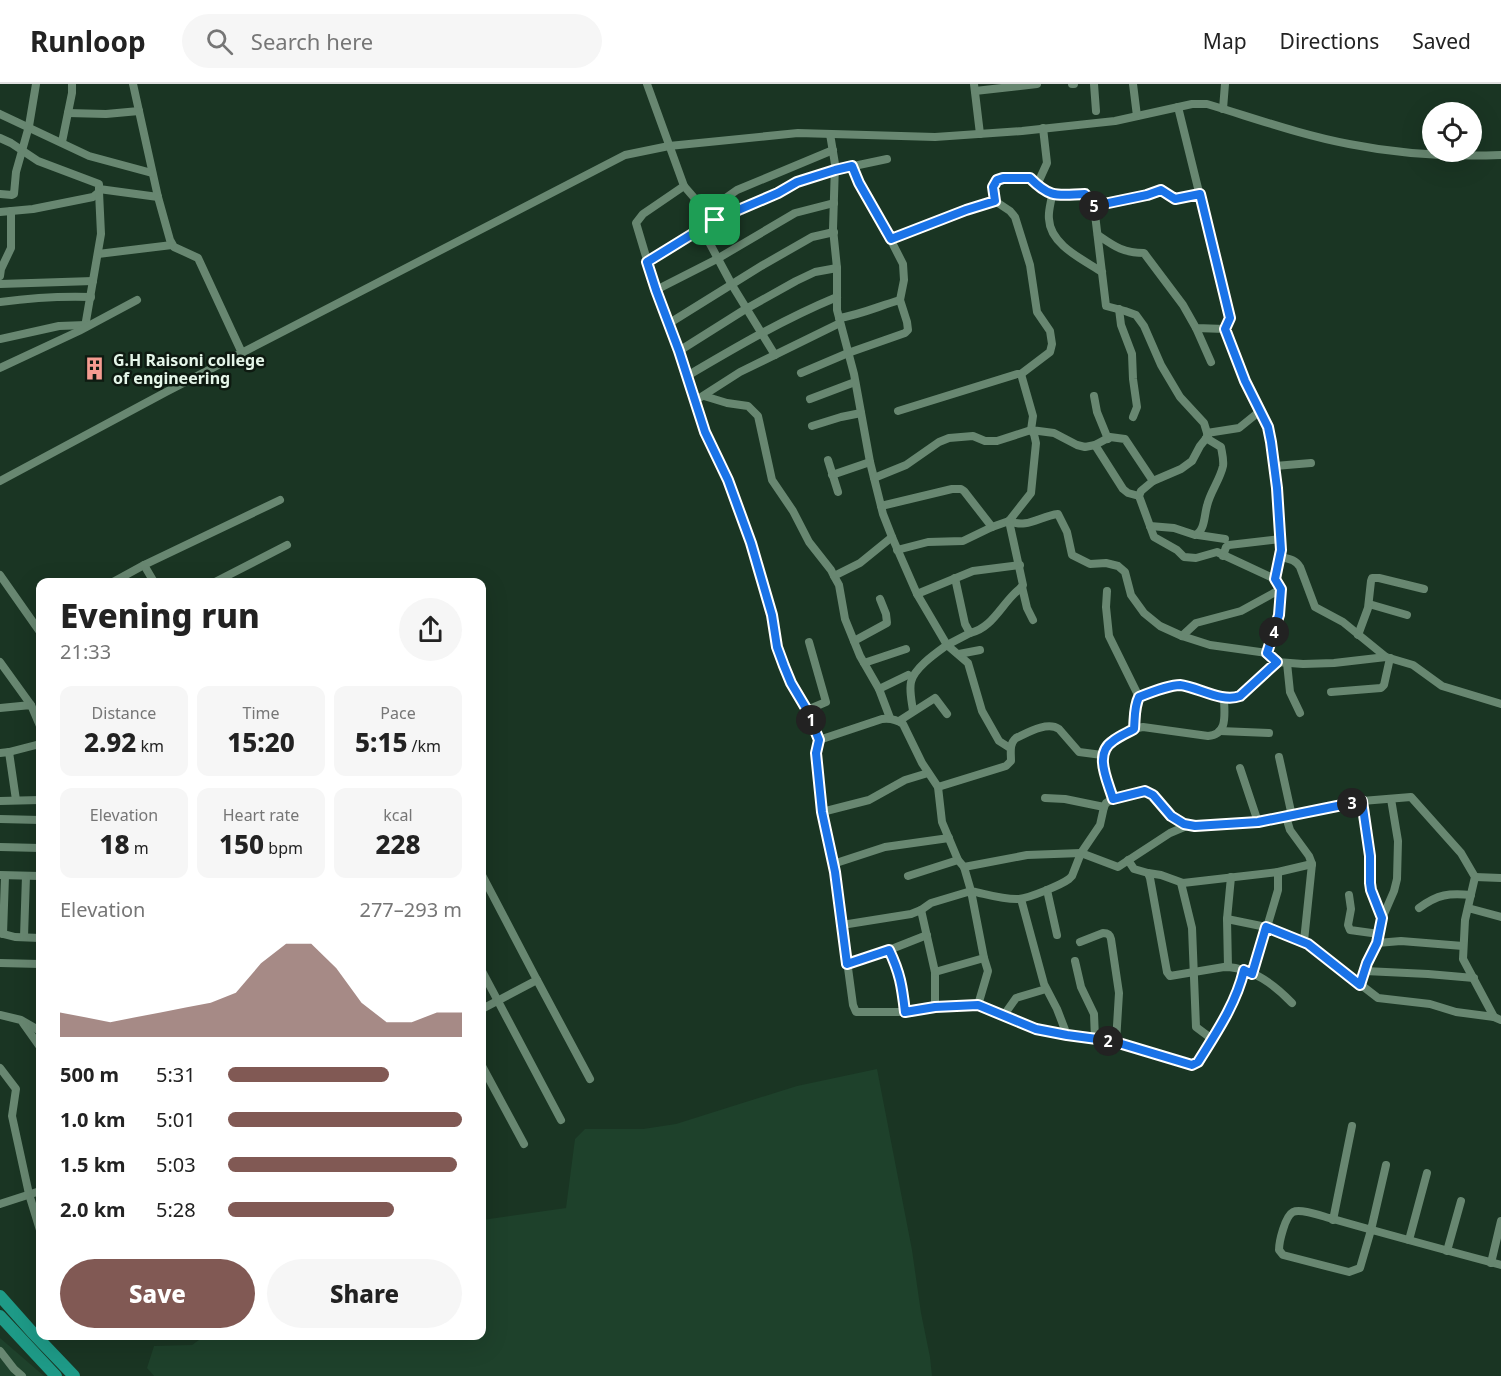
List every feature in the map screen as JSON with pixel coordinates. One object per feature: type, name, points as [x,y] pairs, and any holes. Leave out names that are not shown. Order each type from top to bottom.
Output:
[{"type":"highway","points":[[0,1296],[32,1333],[56,1376]]},
{"type":"highway","points":[[0,1316],[32,1333]]},
{"type":"highway","points":[[39,1340],[74,1376]]},
{"type":"street","points":[[0,194],[14,194],[16,172],[29,126],[36,84]]},
{"type":"street","points":[[62,142],[72,84]]},
{"type":"street","points":[[133,84],[152,173],[172,245]]},
{"type":"street","points":[[647,84],[684,186],[703,208],[710,209],[737,190],[833,150]]},
{"type":"street","points":[[980,134],[974,88],[1037,84]]},
{"type":"street","points":[[1094,84],[1096,111]]},
{"type":"street","points":[[1133,84],[1137,116]]},
{"type":"street","points":[[1223,109],[1225,84]]},
{"type":"street","points":[[0,481],[625,155],[669,146],[798,133],[935,137],[980,134],[1115,121],[1192,104],[1207,104],[1349,144],[1422,154],[1501,155]]},
{"type":"street","points":[[1178,107],[1230,318],[1225,329],[1245,381],[1268,427],[1275,466],[1281,550],[1275,579]]},
{"type":"street","points":[[68,113],[106,114],[139,111]]},
{"type":"street","points":[[0,114],[101,160],[152,173]]},
{"type":"street","points":[[1037,184],[1047,163],[1043,128]]},
{"type":"street","points":[[830,134],[835,170],[834,232],[837,310],[881,506],[897,550],[917,594],[947,645],[965,659],[970,668],[982,711],[999,741],[1010,748]]},
{"type":"street","points":[[0,138],[38,161],[99,184],[101,234],[86,326]]},
{"type":"street","points":[[647,262],[715,220],[778,193],[797,182],[835,170],[886,159]]},
{"type":"street","points":[[801,373],[908,330],[900,300],[904,280],[903,264],[852,166]]},
{"type":"street","points":[[898,411],[1021,374],[1050,352],[1052,345],[1050,331],[1037,312],[1030,265],[1015,217],[995,201],[993,187],[997,180],[1003,178],[1030,178],[1052,195],[1085,194],[1094,206],[1106,306],[1136,315],[1144,326],[1161,365],[1180,397],[1204,423],[1207,436],[1221,447],[1223,462],[1221,470],[1208,501],[1202,531],[1198,535]]},
{"type":"street","points":[[684,186],[643,214],[636,223],[668,324],[687,376],[699,398],[705,432],[728,480],[751,543],[772,615],[777,647],[791,683],[807,710],[819,740],[816,753],[822,812],[833,864],[853,1005],[856,1012],[905,1012],[935,1007],[978,1005],[1031,1028],[1116,1042],[1192,1065],[1198,1062],[1212,1039],[1248,972],[1278,890],[1278,872]]},
{"type":"street","points":[[99,190],[158,197]]},
{"type":"street","points":[[0,212],[83,199],[93,196],[99,190]]},
{"type":"street","points":[[1094,206],[1161,190],[1175,199],[1200,194]]},
{"type":"street","points":[[1052,195],[1049,222],[1061,244],[1068,251],[1102,272]]},
{"type":"street","points":[[891,239],[995,201]]},
{"type":"street","points":[[656,290],[718,258],[795,213],[834,203]]},
{"type":"street","points":[[710,209],[715,220]]},
{"type":"street","points":[[0,276],[11,248],[11,210]]},
{"type":"street","points":[[702,229],[732,285],[775,355]]},
{"type":"street","points":[[668,324],[812,237],[834,232]]},
{"type":"street","points":[[1098,235],[1130,253],[1144,253],[1183,305],[1211,362]]},
{"type":"street","points":[[98,254],[172,245],[198,258],[242,353]]},
{"type":"street","points":[[679,351],[746,308],[815,272],[837,268]]},
{"type":"street","points":[[0,284],[93,281]]},
{"type":"street","points":[[0,302],[67,296],[91,297]]},
{"type":"street","points":[[687,376],[761,332],[837,297]]},
{"type":"street","points":[[0,368],[137,300]]},
{"type":"street","points":[[699,398],[740,372],[840,321],[900,300]]},
{"type":"street","points":[[1119,309],[1121,325],[1132,354],[1137,407],[1133,417]]},
{"type":"street","points":[[0,339],[59,326],[86,326]]},
{"type":"street","points":[[1196,328],[1225,329]]},
{"type":"street","points":[[897,550],[928,542],[963,541],[1009,521],[1031,493],[1036,442],[1031,430],[1033,416],[1021,374]]},
{"type":"street","points":[[810,399],[855,382]]},
{"type":"street","points":[[1094,396],[1108,439]]},
{"type":"street","points":[[699,398],[748,406],[758,416],[772,480],[793,511],[809,542],[831,570],[839,585],[845,619],[864,663],[894,719],[903,724],[922,763],[938,787],[942,822],[971,891],[988,971],[978,1005]]},
{"type":"street","points":[[1260,411],[1239,428],[1207,436],[1192,461],[1181,469],[1153,481],[1141,491],[1139,496],[1154,537],[1177,550],[1184,557],[1196,558],[1216,552],[1275,579],[1281,589],[1279,615],[1267,653]]},
{"type":"street","points":[[812,426],[861,413]]},
{"type":"street","points":[[874,478],[906,465],[939,442],[949,438],[973,436],[985,441],[997,441],[1031,430],[1054,433],[1084,447],[1095,445],[1110,437],[1125,439],[1153,481]]},
{"type":"street","points":[[1095,445],[1123,489],[1139,496]]},
{"type":"street","points":[[828,460],[838,492]]},
{"type":"street","points":[[832,474],[870,462]]},
{"type":"street","points":[[1275,466],[1311,464]]},
{"type":"street","points":[[881,506],[952,489],[961,489],[992,527]]},
{"type":"street","points":[[120,578],[280,500]]},
{"type":"street","points":[[1009,521],[1017,525],[1058,514],[1067,532],[1072,555],[1090,564],[1106,563],[1118,566],[1125,572],[1131,595],[1144,613],[1160,626],[1182,636],[1210,645],[1267,653],[1282,662],[1334,663],[1388,657]]},
{"type":"street","points":[[1009,521],[1024,582],[1022,587],[1026,604],[1033,620]]},
{"type":"street","points":[[1150,526],[1174,528],[1193,535],[1225,539]]},
{"type":"street","points":[[834,576],[860,563],[892,537]]},
{"type":"street","points":[[1223,556],[1229,544],[1280,539]]},
{"type":"street","points":[[223,578],[287,545]]},
{"type":"street","points":[[1280,557],[1298,563],[1315,608],[1339,620],[1388,657],[1413,665],[1442,686],[1501,704]]},
{"type":"street","points":[[144,565],[152,578]]},
{"type":"street","points":[[917,594],[973,572],[1020,565]]},
{"type":"street","points":[[0,575],[36,619]]},
{"type":"street","points":[[955,578],[965,624],[970,633]]},
{"type":"street","points":[[1358,634],[1369,604],[1372,578],[1424,589]]},
{"type":"street","points":[[914,711],[910,687],[921,666],[947,645],[976,632],[993,619],[1012,595],[1022,587]]},
{"type":"street","points":[[1182,636],[1196,623],[1241,611],[1281,589]]},
{"type":"street","points":[[1107,591],[1109,636],[1139,697]]},
{"type":"street","points":[[854,641],[887,622],[880,599]]},
{"type":"street","points":[[1369,604],[1407,615]]},
{"type":"street","points":[[807,710],[826,702],[809,642]]},
{"type":"street","points":[[864,663],[906,649]]},
{"type":"street","points":[[959,654],[980,650]]},
{"type":"street","points":[[1331,692],[1381,688],[1384,685],[1388,657]]},
{"type":"street","points":[[0,662],[36,715]]},
{"type":"street","points":[[1134,729],[1139,697],[1178,685],[1231,699],[1240,696],[1282,662]]},
{"type":"street","points":[[1282,662],[1290,692],[1300,713]]},
{"type":"street","points":[[879,689],[908,675]]},
{"type":"street","points":[[1113,799],[1102,763],[1102,755],[1112,741],[1134,729],[1149,726],[1215,736],[1224,722],[1224,697]]},
{"type":"street","points":[[819,740],[882,719],[894,719],[914,711],[935,698],[947,714]]},
{"type":"street","points":[[0,708],[31,705]]},
{"type":"street","points":[[938,787],[1009,765],[1012,741],[1047,726],[1055,726],[1079,752],[1102,755]]},
{"type":"street","points":[[1220,731],[1269,733]]},
{"type":"street","points":[[16,801],[5,752],[36,745]]},
{"type":"street","points":[[1279,757],[1290,830],[1309,856],[1311,864],[1304,941]]},
{"type":"street","points":[[1240,768],[1258,822]]},
{"type":"street","points":[[822,812],[869,800],[905,780],[928,773]]},
{"type":"street","points":[[842,925],[911,914],[931,903],[971,891],[1021,899],[1065,882],[1072,876],[1081,853],[1098,829],[1104,807],[1108,801],[1113,799],[1145,791],[1153,795],[1168,813],[1189,825]]},
{"type":"street","points":[[908,876],[961,863],[1027,855],[1081,853],[1118,867],[1170,833],[1189,825],[1258,822],[1362,801],[1411,797],[1461,853],[1475,877],[1465,920],[1463,959],[1497,1018]]},
{"type":"street","points":[[1045,798],[1065,799],[1104,807]]},
{"type":"street","points":[[1360,985],[1397,879],[1398,842],[1391,799]]},
{"type":"street","points":[[0,801],[36,800]]},
{"type":"street","points":[[1362,801],[1370,856],[1371,890],[1382,918]]},
{"type":"street","points":[[0,819],[36,820]]},
{"type":"street","points":[[833,864],[885,847],[949,838]]},
{"type":"street","points":[[0,847],[36,848]]},
{"type":"street","points":[[1128,860],[1134,869],[1161,875],[1181,883],[1278,872],[1311,864]]},
{"type":"street","points":[[1148,873],[1167,972],[1170,976],[1228,967],[1248,972],[1276,987],[1292,1003]]},
{"type":"street","points":[[36,876],[2,875],[2,933],[36,938]]},
{"type":"street","points":[[24,937],[26,876]]},
{"type":"street","points":[[1228,967],[1227,919],[1231,877]]},
{"type":"street","points":[[1475,877],[1501,878]]},
{"type":"street","points":[[486,883],[590,1079]]},
{"type":"street","points":[[1181,883],[1192,928],[1196,1027],[1212,1039]]},
{"type":"street","points":[[1047,890],[1057,935]]},
{"type":"street","points":[[1419,908],[1446,894],[1471,895]]},
{"type":"street","points":[[1350,895],[1351,909],[1348,925],[1350,930],[1378,938],[1463,946]]},
{"type":"street","points":[[1021,899],[1044,984],[1058,1009],[1067,1035]]},
{"type":"street","points":[[1468,908],[1501,917]]},
{"type":"street","points":[[921,910],[935,972],[935,1007]]},
{"type":"street","points":[[1227,919],[1266,927],[1304,941],[1360,985],[1382,999],[1430,1004],[1460,1013],[1497,1018]]},
{"type":"street","points":[[1080,942],[1103,933],[1110,936],[1119,993],[1116,1042]]},
{"type":"street","points":[[847,964],[927,935]]},
{"type":"street","points":[[889,950],[902,983],[905,1012]]},
{"type":"street","points":[[935,972],[984,958]]},
{"type":"street","points":[[1075,961],[1081,987],[1094,1014],[1095,1039]]},
{"type":"street","points":[[0,963],[36,964]]},
{"type":"street","points":[[1365,971],[1474,978]]},
{"type":"street","points":[[486,979],[561,1120]]},
{"type":"street","points":[[486,1007],[537,980]]},
{"type":"street","points":[[1004,1015],[1016,998],[1046,989]]},
{"type":"street","points":[[0,1015],[21,1020],[36,1029]]},
{"type":"street","points":[[21,1020],[36,1041]]},
{"type":"street","points":[[0,1068],[16,1089],[12,1116],[36,1217]]},
{"type":"street","points":[[486,1073],[524,1144]]},
{"type":"street","points":[[1333,1220],[1352,1126]]},
{"type":"street","points":[[1386,1165],[1371,1230],[1360,1268],[1349,1272],[1283,1254],[1279,1250],[1287,1218],[1293,1212],[1300,1211],[1333,1220],[1371,1230],[1409,1240],[1491,1263],[1501,1265]]},
{"type":"street","points":[[1409,1240],[1427,1173]]},
{"type":"street","points":[[0,1203],[36,1192]]},
{"type":"street","points":[[1447,1251],[1461,1201]]},
{"type":"street","points":[[1491,1263],[1501,1221]]},
{"type":"street","points":[[0,1351],[22,1376]]},
{"type":"shaded area","points":[[877,1069],[912,1250],[932,1376],[154,1376],[147,1368],[154,1346],[192,1345],[199,1340],[486,1340],[486,1219],[566,1208],[575,1139],[585,1129],[643,1129],[676,1124],[797,1086]]},
{"type":"shaded area","points":[[0,1338],[44,1376],[0,1376]]},
{"type":"place","name":"G.H Raisoni college of engineering","points":[[95,369]]},
{"type":"route","points":[[852,166],[859,183],[891,239],[995,201],[993,187],[997,180],[1003,178],[1030,178],[1052,195],[1085,194],[1094,206],[1147,195],[1158,190],[1179,200],[1200,194],[1230,318],[1225,329],[1245,381],[1268,427],[1275,466],[1281,550],[1275,579],[1281,589],[1279,615],[1267,653],[1277,662],[1236,698],[1231,699],[1178,685],[1139,697],[1134,729],[1108,744],[1102,755],[1102,763],[1113,799],[1145,791],[1153,795],[1168,813],[1184,824],[1195,826],[1258,822],[1362,801],[1370,856],[1371,890],[1382,918],[1377,943],[1360,985],[1308,944],[1266,927],[1252,974],[1244,970],[1238,993],[1221,1025],[1198,1062],[1192,1065],[1112,1041],[1031,1028],[978,1005],[935,1007],[905,1012],[902,983],[889,950],[847,964],[835,872],[822,812],[816,753],[819,740],[807,710],[791,683],[777,647],[772,615],[751,543],[728,480],[705,432],[647,262],[715,220],[778,193],[797,182],[852,166]]}]
